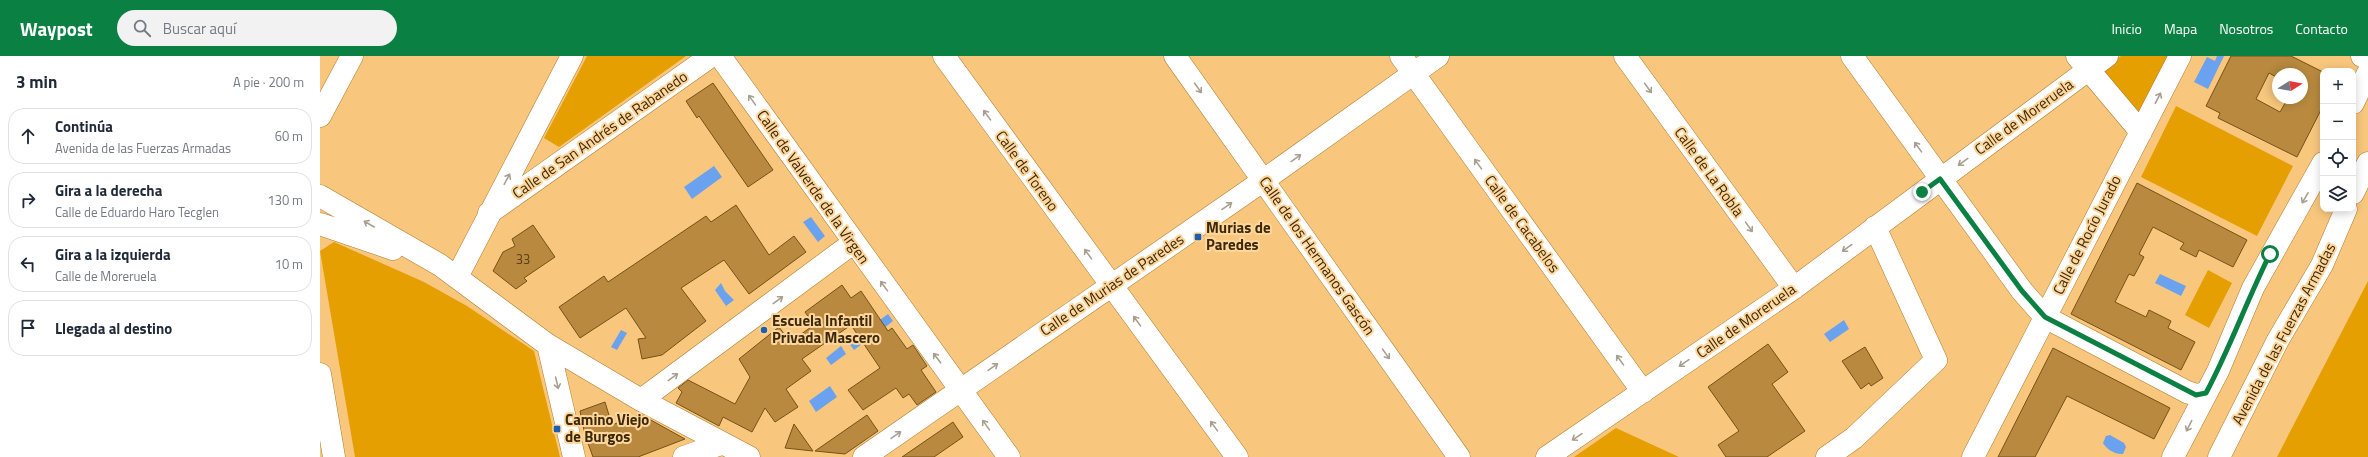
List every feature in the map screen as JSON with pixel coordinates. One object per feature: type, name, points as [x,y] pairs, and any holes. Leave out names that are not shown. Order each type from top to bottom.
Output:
[{"type":"street","points":[[320,116],[352,56]]},
{"type":"street","points":[[457,277],[572,56]]},
{"type":"street","name":"Calle de San Andrés de Rabanedo","points":[[489,213],[711,56]]},
{"type":"street","name":"Calle de Valverde de la Virgen","points":[[720,56],[853,243],[961,389],[1009,457]]},
{"type":"street","name":"Calle de Toreno","points":[[944,56],[1237,457]]},
{"type":"street","name":"Calle de los Hermanos Gascón","points":[[1175,56],[1264,180],[1458,457]]},
{"type":"street","name":"Calle de Cacabelos","points":[[1401,56],[1643,392]]},
{"type":"street","name":"Calle de Murias de Paredes","points":[[864,457],[1264,180],[1438,56]]},
{"type":"street","name":"Calle de La Robla","points":[[1625,56],[1794,288]]},
{"type":"street","points":[[1852,56],[2022,291],[2045,317],[2188,392],[2196,395],[2206,393]]},
{"type":"street","name":"Calle de Moreruela","points":[[1547,457],[1794,288],[1940,179],[2082,63],[2107,56]]},
{"type":"street","name":"Calle de Rocío Jurado","points":[[1973,457],[2180,56]]},
{"type":"street","points":[[2362,56],[2368,59]]},
{"type":"street","points":[[2082,63],[2141,132]]},
{"type":"street","points":[[2356,97],[2368,73]]},
{"type":"street","points":[[2356,187],[2368,163]]},
{"type":"street","points":[[2174,457],[2206,393],[2257,281],[2320,168]]},
{"type":"street","points":[[320,196],[440,265],[548,345],[641,400],[747,457]]},
{"type":"street","name":"Avenida de las Fuerzas Armadas","points":[[2219,457],[2274,347],[2322,265],[2345,212]]},
{"type":"street","points":[[320,224],[440,265]]},
{"type":"street","points":[[1827,457],[1854,438],[1936,360],[1875,227]]},
{"type":"street","points":[[641,400],[853,243]]},
{"type":"street","points":[[548,345],[574,457]]},
{"type":"street","points":[[320,374],[334,457]]},
{"type":"street","points":[[684,457],[721,444]]},
{"type":"shaded area","points":[[587,56],[686,56],[559,147],[544,138]]},
{"type":"shaded area","points":[[2121,56],[2171,56],[2142,112],[2134,113],[2127,109],[2103,69]]},
{"type":"shaded area","points":[[2176,106],[2293,166],[2257,236],[2141,177]]},
{"type":"shaded area","points":[[334,242],[424,282],[467,306],[534,351],[560,457],[355,457],[320,251]]},
{"type":"shaded area","points":[[2208,270],[2232,283],[2209,328],[2185,315]]},
{"type":"shaded area","points":[[2368,281],[2368,457],[2277,457]]},
{"type":"shaded area","points":[[1616,428],[1679,457],[1574,457]]},
{"type":"water","points":[[2217,56],[2224,56],[2208,89],[2194,82],[2207,57],[2215,61]]},
{"type":"water","points":[[714,166],[722,177],[692,199],[684,187]]},
{"type":"water","points":[[811,217],[825,236],[818,242],[803,222]]},
{"type":"water","points":[[2160,274],[2186,286],[2181,296],[2155,283]]},
{"type":"water","points":[[721,283],[725,291],[734,300],[726,306],[715,290]]},
{"type":"water","points":[[888,314],[893,321],[879,332],[873,325]]},
{"type":"water","points":[[1844,320],[1849,329],[1830,342],[1824,334]]},
{"type":"water","points":[[621,330],[627,333],[617,350],[611,347]]},
{"type":"water","points":[[863,331],[869,339],[854,350],[848,342]]},
{"type":"water","points":[[841,346],[846,354],[831,365],[826,358]]},
{"type":"water","points":[[830,386],[837,397],[816,412],[809,401]]},
{"type":"water","points":[[2110,435],[2124,443],[2126,447],[2123,454],[2114,453],[2104,445],[2103,443],[2106,436]]},
{"type":"building","points":[[2231,56],[2291,56],[2320,70],[2320,112],[2297,157],[2218,118],[2220,113],[2206,106]]},
{"type":"building","points":[[713,83],[773,170],[748,187],[699,116],[697,118],[686,101]]},
{"type":"building","points":[[2137,183],[2247,240],[2233,267],[2199,250],[2196,257],[2180,249],[2184,243],[2153,227],[2139,254],[2144,257],[2134,276],[2129,274],[2115,302],[2146,317],[2149,310],[2171,321],[2168,328],[2195,342],[2181,370],[2071,314]]},
{"type":"building","points":[[736,205],[769,255],[794,236],[806,252],[749,294],[724,260],[681,288],[706,321],[662,355],[642,359],[638,339],[646,338],[626,308],[580,338],[559,307],[604,276],[608,282],[706,216],[711,222]]},
{"type":"building","points":[[533,225],[555,257],[524,278],[527,281],[516,289],[493,271],[503,252],[515,246],[512,239]]},
{"type":"building","points":[[842,285],[851,298],[861,291],[888,331],[892,328],[907,349],[913,345],[927,366],[921,370],[936,392],[917,405],[909,394],[903,398],[896,388],[863,410],[848,390],[880,368],[851,325],[802,359],[811,371],[786,389],[798,407],[775,422],[765,408],[752,432],[723,417],[719,426],[676,403],[682,392],[678,388],[688,380],[735,404],[750,377],[739,359],[779,327],[790,342],[814,325],[805,312]]},
{"type":"building","points":[[1768,344],[1788,372],[1772,384],[1805,431],[1767,457],[1726,457],[1718,445],[1739,431],[1708,387]]},
{"type":"building","points":[[1865,347],[1883,378],[1871,386],[1869,383],[1861,389],[1842,361]]},
{"type":"building","points":[[2053,348],[2170,408],[2154,439],[2067,396],[2035,457],[1998,457]]},
{"type":"building","points":[[605,402],[612,425],[640,414],[685,439],[638,457],[593,457],[585,435],[580,411]]},
{"type":"building","points":[[867,415],[878,431],[845,454],[815,451]]},
{"type":"building","points":[[953,422],[963,437],[934,457],[902,457]]},
{"type":"building","points":[[794,424],[813,451],[785,448]]},
{"type":"place","name":"Murias de Paredes","points":[[1198,237]]},
{"type":"place","name":"Escuela Infantil Privada Mascero","points":[[764,330]]},
{"type":"place","name":"Camino Viejo de Burgos","points":[[557,429]]},
{"type":"route","points":[[1922,192],[1940,179],[2022,291],[2045,317],[2196,395],[2206,393],[2218,372],[2244,307],[2270,254]]}]
